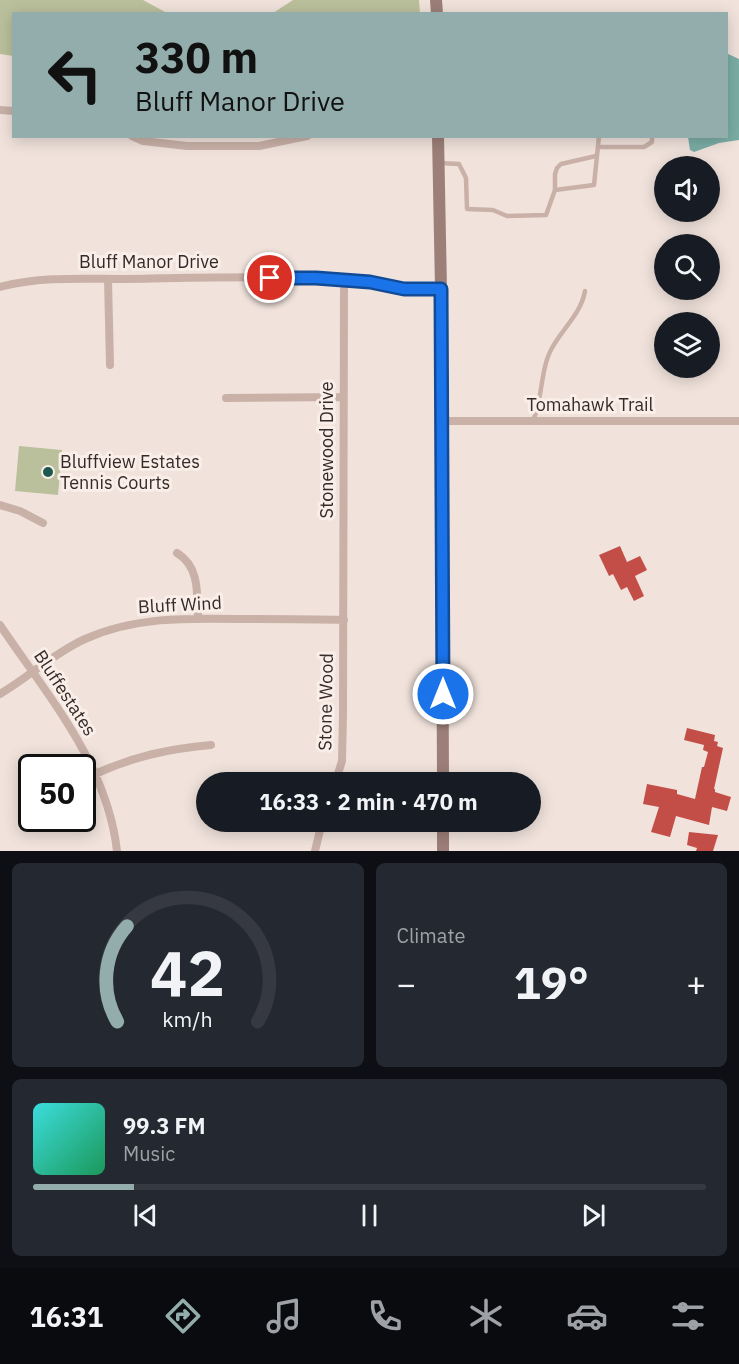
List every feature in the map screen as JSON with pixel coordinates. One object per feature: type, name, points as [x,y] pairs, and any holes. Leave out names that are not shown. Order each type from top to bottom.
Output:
[{"type":"main road","points":[[438,138],[443,772]]},
{"type":"main road","points":[[443,832],[443,851]]},
{"type":"street","points":[[136,138],[143,141],[187,146],[259,146],[297,138]]},
{"type":"street","name":"Bluff Manor Drive","points":[[0,287],[41,280],[316,278],[370,282],[404,289],[441,289]]},
{"type":"street","points":[[108,279],[110,365]]},
{"type":"street","name":"Stonewood Drive","points":[[344,281],[344,620]]},
{"type":"street","points":[[226,398],[343,397]]},
{"type":"street","name":"Tomahawk Trail","points":[[441,421],[739,421]]},
{"type":"street","points":[[0,505],[20,511],[43,523]]},
{"type":"street","points":[[177,553],[185,558],[194,572],[198,618]]},
{"type":"street","name":"Bluff Wind","points":[[0,694],[63,651],[102,632],[144,621],[198,618],[344,620]]},
{"type":"street","name":"Stone Wood","points":[[338,772],[342,761],[344,620]]},
{"type":"street","name":"Bluffestates","points":[[0,625],[57,704],[85,754]]},
{"type":"street","points":[[96,774],[145,754],[171,749],[212,746]]},
{"type":"street","name":"Bluffestates","points":[[96,777],[107,808],[117,851]]},
{"type":"street","points":[[315,851],[320,832]]},
{"type":"lane","points":[[555,190],[594,185],[599,138]]},
{"type":"lane","points":[[598,147],[644,147],[652,142],[652,138]]},
{"type":"lane","points":[[439,163],[459,164],[466,178],[467,209],[493,210],[507,216],[546,214],[555,190],[555,174],[561,164],[597,156]]},
{"type":"lane","points":[[533,421],[539,407],[548,356],[563,330],[581,306],[585,291]]},
{"type":"green space","points":[[0,0],[143,0],[165,12],[12,12],[12,56],[0,54]]},
{"type":"green space","points":[[293,0],[419,0],[420,12],[275,12]]},
{"type":"green space","points":[[19,446],[62,450],[58,495],[15,491]]},
{"type":"water","points":[[728,54],[739,59],[739,140],[719,143],[694,152],[690,150],[688,138],[728,138]]},
{"type":"building","points":[[620,546],[627,562],[640,556],[647,570],[635,576],[644,596],[634,601],[627,587],[621,590],[613,574],[609,576],[599,555]]},
{"type":"building","points":[[687,728],[715,735],[714,741],[718,742],[717,746],[723,748],[714,789],[715,792],[731,797],[727,811],[712,807],[709,825],[676,816],[670,837],[651,832],[659,807],[643,804],[647,784],[677,790],[677,794],[695,799],[708,752],[703,750],[704,745],[684,740]]},
{"type":"building","points":[[689,832],[718,835],[713,851],[696,851],[697,848],[687,845]]},
{"type":"place","name":"Bluffview Estates Tennis Courts","points":[[48,472]]},
{"type":"route","points":[[270,278],[316,278],[370,282],[404,289],[441,289],[443,694]]}]
